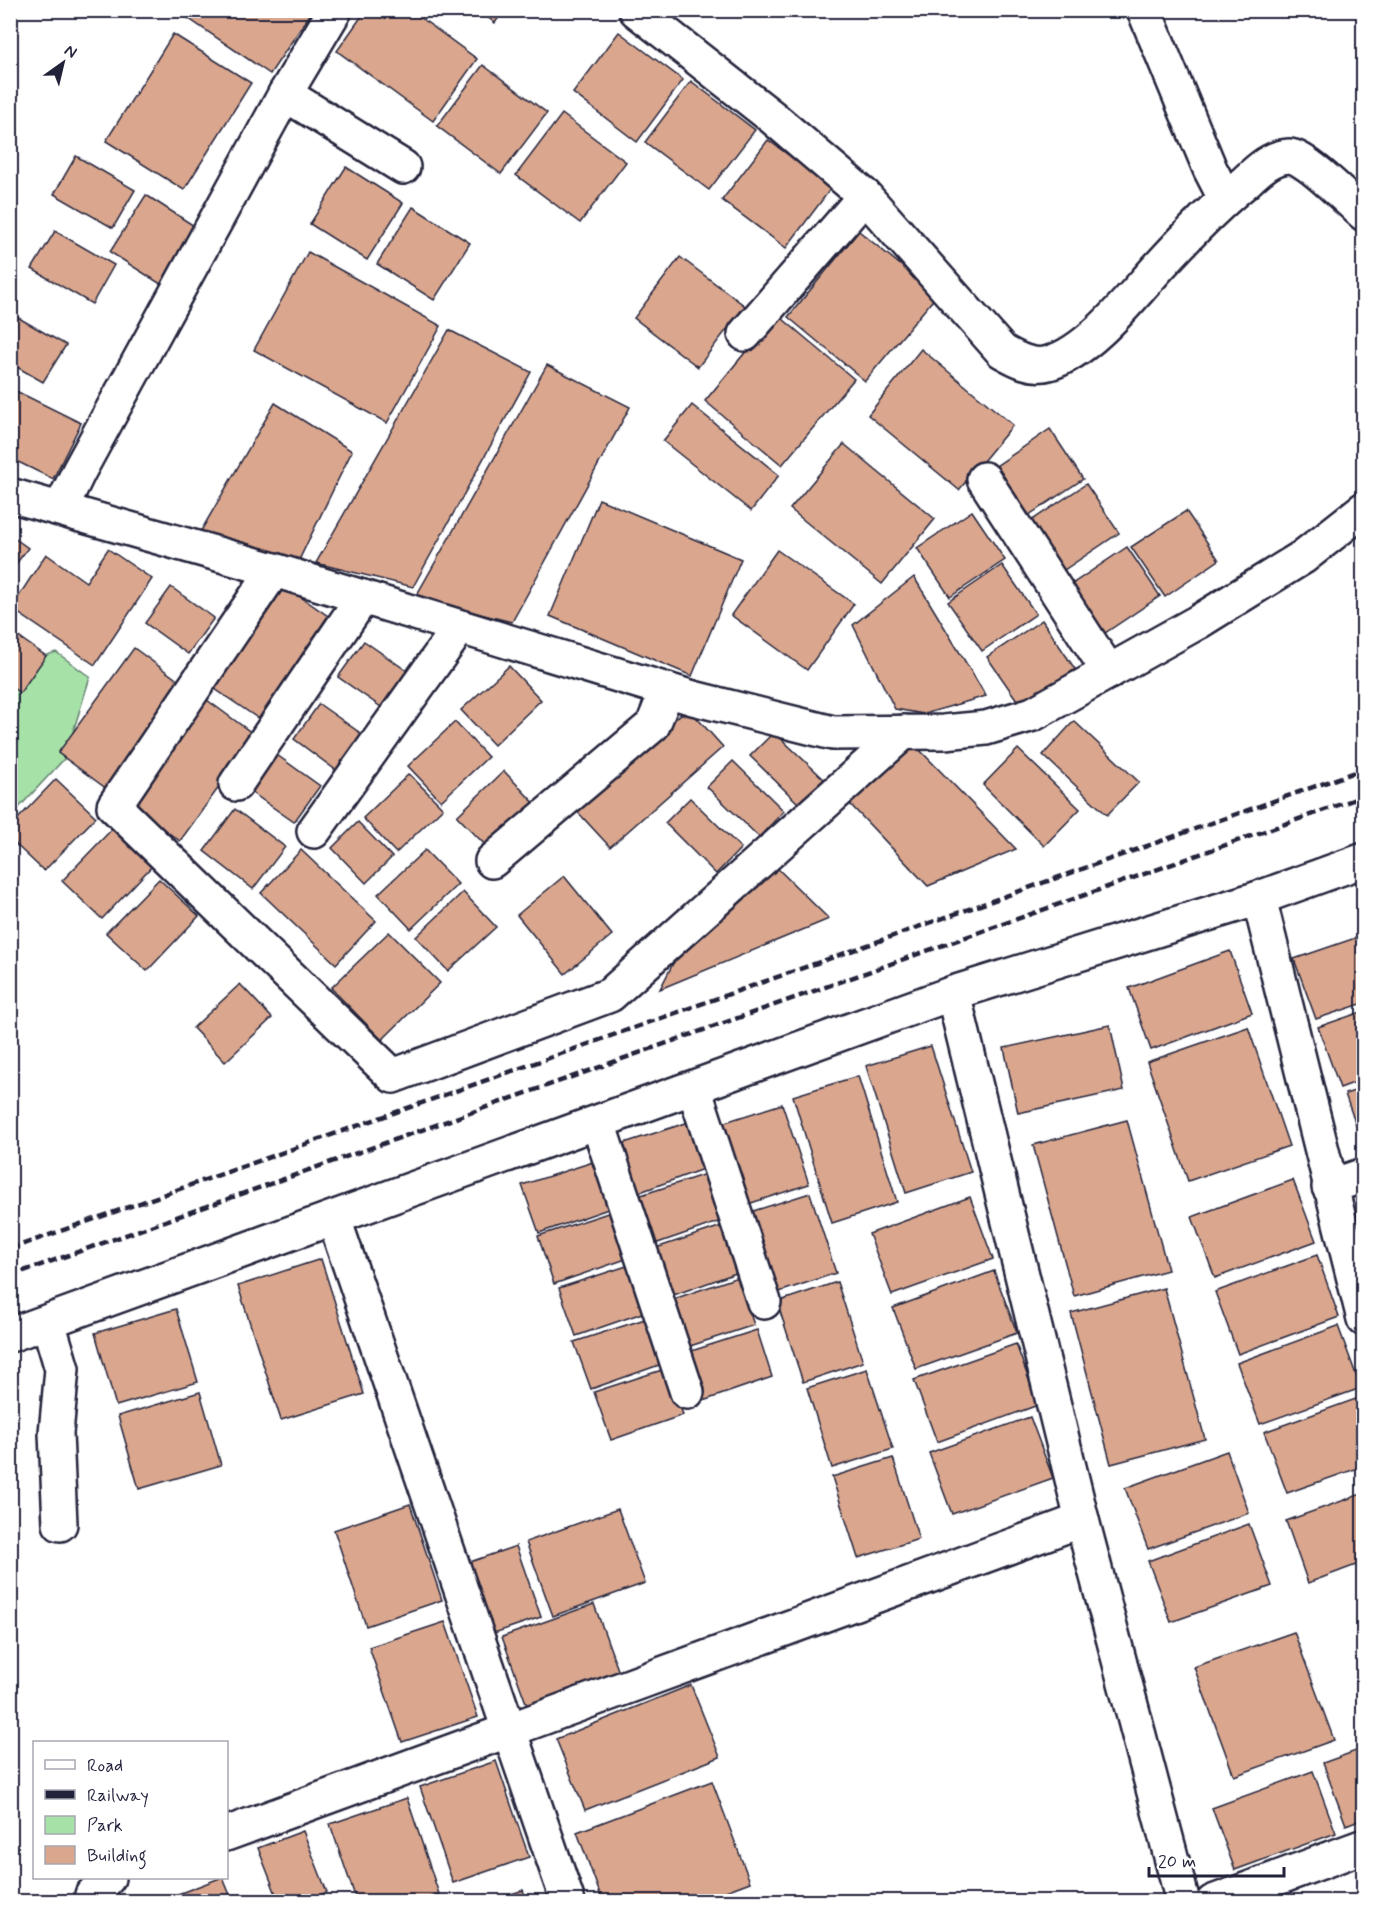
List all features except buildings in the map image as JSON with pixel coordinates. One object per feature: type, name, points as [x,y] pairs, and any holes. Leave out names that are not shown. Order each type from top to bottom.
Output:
[{"type":"street","points":[[61,508],[285,94],[335,10]]},
{"type":"street","points":[[636,10],[771,117],[865,196],[1002,351],[1022,362],[1048,364],[1081,347],[1117,313],[1195,227],[1225,198],[1271,160],[1290,155],[1304,161],[1364,214]]},
{"type":"street","points":[[1144,10],[1210,169],[1225,198]]},
{"type":"street","points":[[285,94],[403,167]]},
{"type":"street","points":[[745,334],[865,196]]},
{"type":"street","points":[[984,479],[1109,672]]},
{"type":"street","points":[[10,495],[274,570],[667,690],[833,733],[944,732],[986,728],[1034,714],[1198,622],[1303,557],[1364,509]]},
{"type":"street","points":[[274,570],[114,806],[393,1076],[610,995],[904,732]]},
{"type":"street","points":[[236,784],[363,597]]},
{"type":"street","points":[[314,831],[460,627]]},
{"type":"street","points":[[492,861],[653,725],[667,690]]},
{"type":"street","points":[[10,1335],[953,993],[1259,898],[1364,860]]},
{"type":"street","points":[[1259,898],[1329,1187],[1364,1319]]},
{"type":"street","points":[[953,993],[1082,1520],[1183,1902]]},
{"type":"street","points":[[694,1088],[765,1302]]},
{"type":"street","points":[[598,1123],[687,1392]]},
{"type":"street","points":[[1329,1187],[1364,1175]]},
{"type":"street","points":[[334,1219],[568,1902]]},
{"type":"street","points":[[48,1322],[62,1369],[56,1433],[60,1524]]},
{"type":"street","points":[[228,1833],[1082,1520]]},
{"type":"street","points":[[1213,1902],[1364,1846]]},
{"type":"street","points":[[92,1902],[92,1895],[107,1879]]},
{"type":"green space","points":[[56,652],[90,677],[65,758],[11,816],[11,667]]},
{"type":"railway","points":[[10,1249],[1364,769]]},
{"type":"railway","points":[[10,1276],[1364,796]]}]
